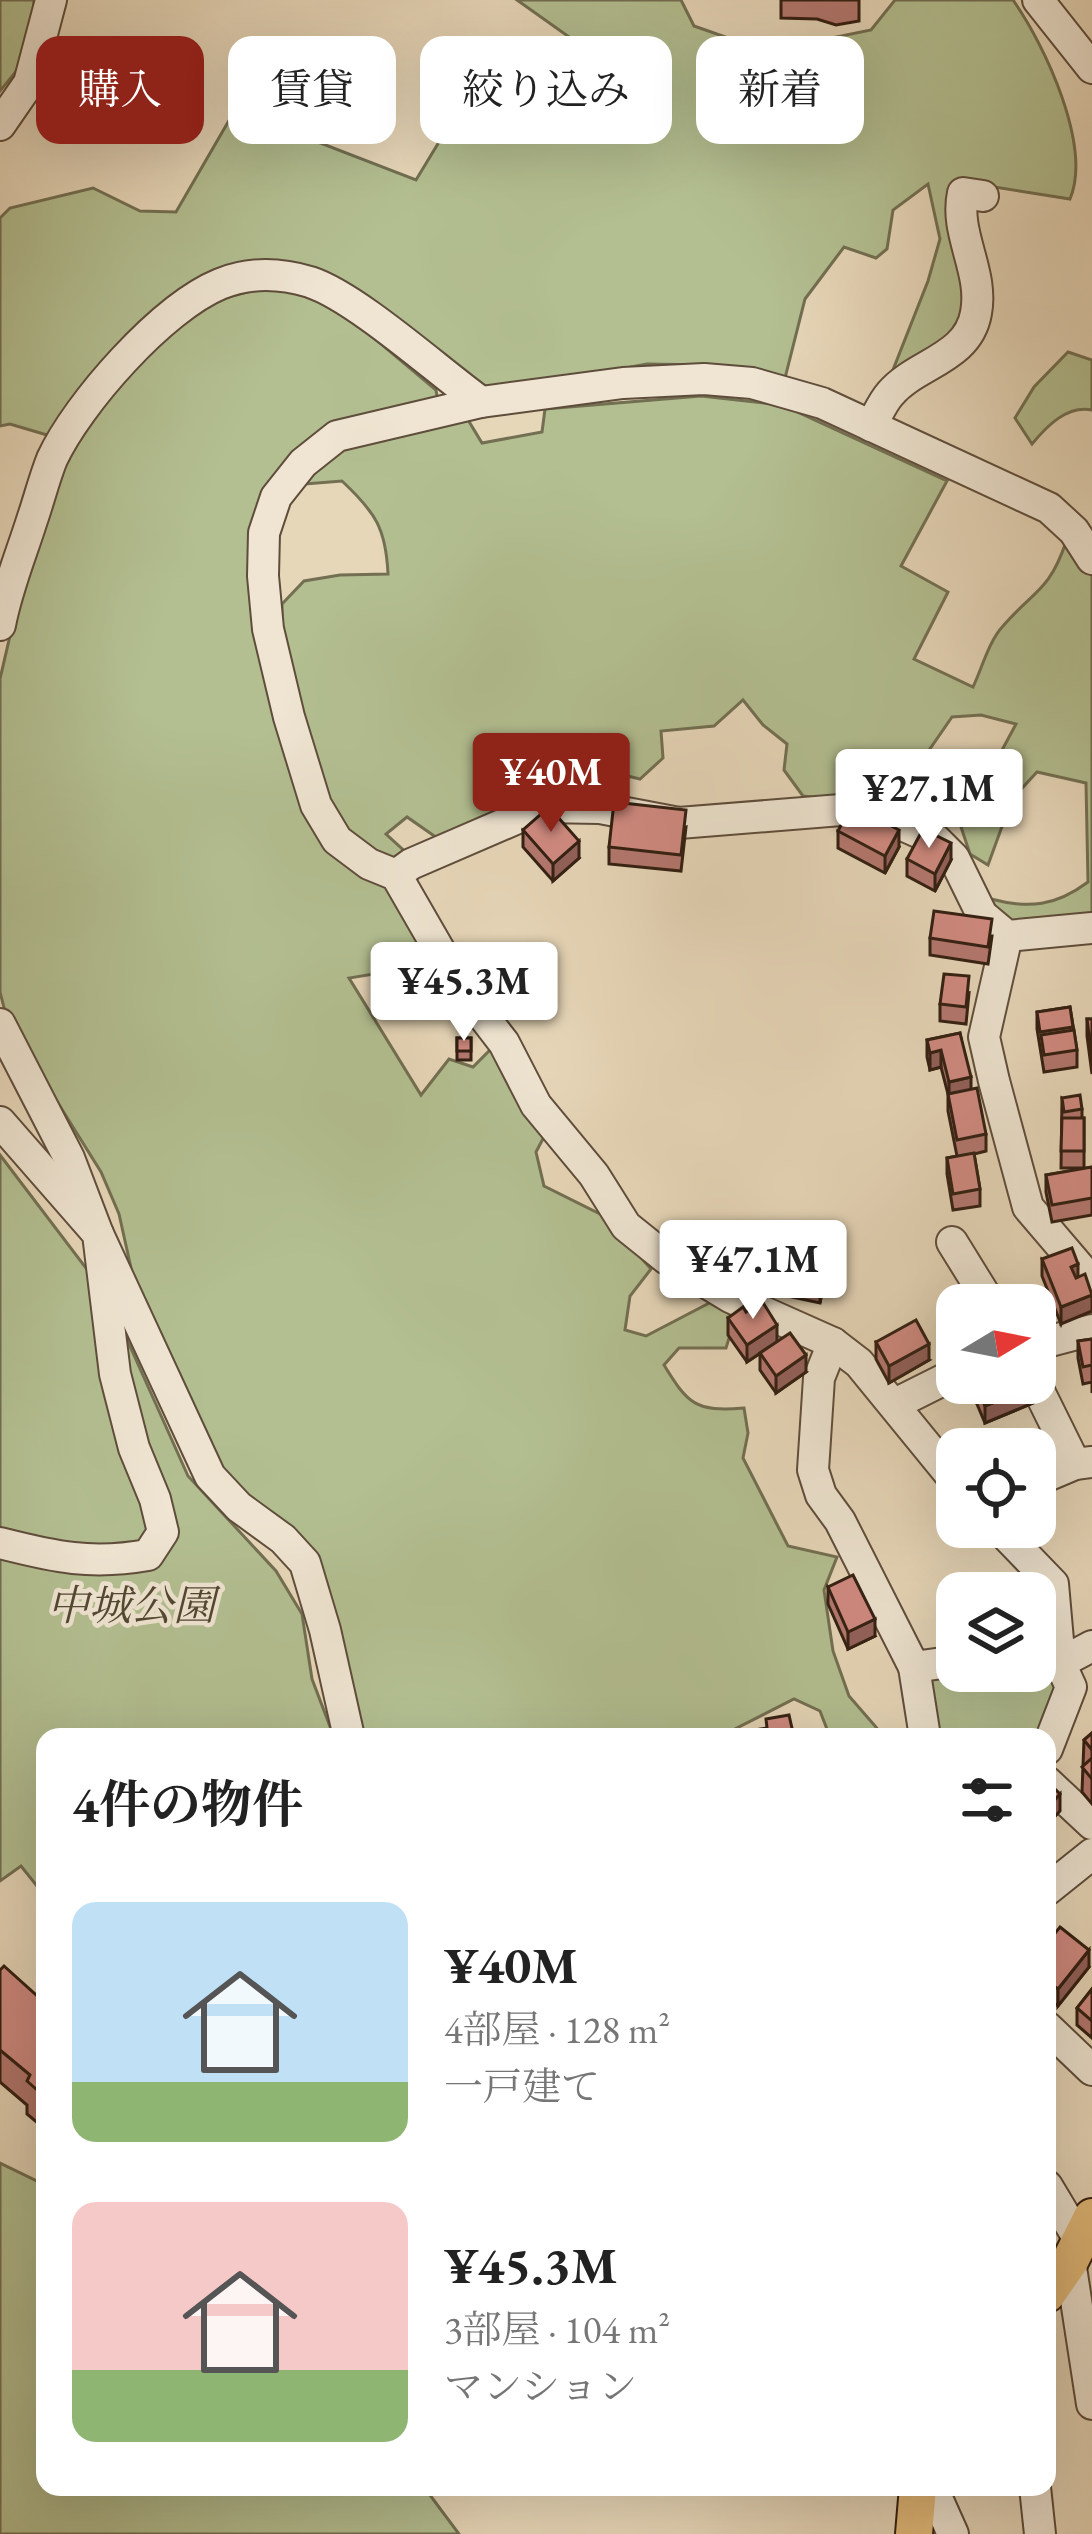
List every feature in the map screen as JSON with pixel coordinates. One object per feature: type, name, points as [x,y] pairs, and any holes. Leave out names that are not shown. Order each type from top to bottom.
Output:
[{"type":"main road","points":[[1056,2280],[1081,2240]]},
{"type":"main road","points":[[914,2534],[916,2496]]},
{"type":"street","points":[[0,125],[29,83],[51,0]]},
{"type":"street","points":[[1038,0],[1092,68]]},
{"type":"street","points":[[871,426],[892,391],[958,348],[976,317],[978,287],[959,210],[963,193],[983,196]]},
{"type":"street","points":[[0,625],[52,459],[81,411],[130,352],[218,285],[273,275],[313,283],[353,306],[482,402]]},
{"type":"street","points":[[936,1456],[859,1363],[833,1343],[730,1297],[667,1259],[626,1226],[594,1175],[536,1105],[504,1043],[460,986],[396,875],[369,863],[337,839],[316,805],[268,629],[262,576],[264,533],[276,496],[303,463],[337,436],[482,402],[623,383],[704,379],[752,383],[822,403],[1049,508],[1074,531],[1092,559]]},
{"type":"street","points":[[396,875],[411,864],[543,807],[600,808],[680,823],[841,810],[900,824],[936,839],[953,858],[982,915],[1007,936],[1092,928]]},
{"type":"street","points":[[1007,936],[984,1037],[994,1081],[1028,1207],[1092,1282]]},
{"type":"street","points":[[0,1024],[69,1158],[98,1234],[210,1477],[305,1563],[347,1728]]},
{"type":"street","points":[[0,1122],[98,1234],[115,1374],[163,1532],[148,1555],[109,1562],[66,1560],[0,1544]]},
{"type":"street","points":[[952,1242],[978,1284]]},
{"type":"street","points":[[1056,1339],[1092,1330]]},
{"type":"street","points":[[833,1343],[819,1378],[813,1470],[821,1496],[840,1521],[914,1667],[924,1728]]},
{"type":"street","points":[[896,1404],[936,1384]]},
{"type":"street","points":[[1048,1404],[1083,1463]]},
{"type":"street","points":[[1018,1548],[1041,1572]]},
{"type":"street","points":[[1056,1659],[1092,1646]]},
{"type":"street","points":[[914,1667],[936,1664]]},
{"type":"street","points":[[1055,1728],[1071,1687],[1056,1671]]},
{"type":"street","points":[[1056,1790],[1092,1824]]},
{"type":"street","points":[[1056,1884],[1092,1854]]},
{"type":"street","points":[[1056,2036],[1092,2070]]},
{"type":"street","points":[[1056,2200],[1081,2240],[1092,2404]]},
{"type":"street","points":[[936,2496],[953,2534]]},
{"type":"street","points":[[1036,2496],[1040,2534]]},
{"type":"green space","points":[[0,0],[34,0],[31,53],[0,91]]},
{"type":"green space","points":[[517,0],[681,0],[694,26],[722,36],[696,36],[696,144],[864,144],[864,36],[842,36],[871,30],[895,0],[1013,0],[1062,98],[1075,153],[1070,199],[957,181],[969,296],[956,333],[889,380],[940,239],[928,184],[893,210],[887,249],[876,258],[844,247],[805,299],[785,378],[711,365],[647,364],[484,394],[270,267],[101,372],[47,435],[10,424],[0,426],[0,218],[10,208],[93,188],[140,211],[176,212],[228,122],[228,144],[323,144],[416,180],[438,144],[672,144],[672,36],[568,36]]},
{"type":"green space","points":[[297,286],[342,311],[436,390],[438,402],[327,430],[252,542],[308,821],[394,890],[434,964],[349,978],[421,1095],[449,1059],[473,1067],[492,1048],[545,1135],[536,1152],[544,1186],[604,1216],[651,1269],[630,1296],[625,1330],[646,1336],[719,1298],[734,1322],[726,1348],[679,1348],[664,1365],[695,1403],[744,1408],[748,1433],[743,1458],[788,1546],[837,1557],[824,1590],[833,1651],[849,1696],[877,1728],[827,1728],[820,1711],[794,1699],[737,1728],[358,1728],[326,1607],[220,1472],[133,1277],[119,1214],[101,1172],[8,1023],[0,992],[0,679],[19,597],[65,457],[111,390],[151,345],[210,302]]},
{"type":"green space","points":[[1068,352],[1092,360],[1092,410],[1066,414],[1032,444],[1015,418],[1034,387]]},
{"type":"green space","points":[[701,396],[782,405],[947,481],[901,566],[948,592],[914,659],[973,687],[998,632],[1047,581],[1066,542],[1092,576],[1092,917],[1038,924],[1002,919],[991,899],[1042,903],[1088,882],[1086,783],[1037,772],[1012,799],[988,865],[970,854],[961,827],[1016,724],[981,715],[952,717],[914,772],[879,784],[857,803],[803,796],[784,770],[787,744],[743,700],[714,726],[661,731],[663,758],[640,779],[607,771],[573,789],[529,801],[440,840],[407,817],[386,834],[410,856],[379,859],[349,838],[324,793],[282,644],[282,604],[304,581],[388,574],[387,558],[377,522],[342,481],[305,484],[338,453],[398,429],[465,415],[482,443],[542,432],[545,409]]},
{"type":"green space","name":"中城公園","points":[[0,1155],[108,1297],[188,1476],[276,1571],[302,1614],[312,1679],[331,1728],[36,1728],[36,1885],[21,1866],[0,1881]]},
{"type":"green space","points":[[936,1673],[936,1692],[1056,1692],[1058,1688],[1047,1728],[933,1728],[923,1675]]},
{"type":"green space","points":[[0,2163],[36,2181],[36,2496],[431,2496],[459,2534],[0,2534]]},
{"type":"building","points":[[614,802],[686,810],[681,855],[609,847]]},
{"type":"building","points":[[852,805],[899,830],[885,856],[838,831]]},
{"type":"building","points":[[549,807],[579,841],[553,864],[523,830]]},
{"type":"building","points":[[923,829],[951,843],[935,874],[907,859]]},
{"type":"building","points":[[934,911],[992,919],[988,947],[930,938]]},
{"type":"building","points":[[944,974],[969,976],[966,1007],[940,1004]]},
{"type":"building","points":[[1070,1007],[1073,1027],[1040,1032],[1037,1012]]},
{"type":"building","points":[[1087,1019],[1092,1019],[1092,1057]]},
{"type":"building","points":[[1074,1030],[1077,1050],[1044,1055],[1041,1035]]},
{"type":"building","points":[[960,1033],[971,1077],[949,1082],[941,1050],[930,1053],[927,1040]]},
{"type":"building","points":[[457,1038],[471,1038],[471,1051],[457,1051]]},
{"type":"building","points":[[977,1088],[986,1134],[957,1140],[948,1094]]},
{"type":"building","points":[[1080,1095],[1082,1109],[1064,1112],[1062,1098]]},
{"type":"building","points":[[1062,1118],[1084,1118],[1084,1151],[1061,1151]]},
{"type":"building","points":[[974,1153],[980,1189],[953,1194],[947,1158]]},
{"type":"building","points":[[1092,1167],[1092,1198],[1052,1205],[1046,1175]]},
{"type":"building","points":[[1072,1248],[1078,1264],[1071,1267],[1076,1278],[1085,1274],[1092,1295],[1061,1307],[1056,1284],[1042,1259]]},
{"type":"building","points":[[796,1259],[824,1264],[820,1286],[792,1280]]},
{"type":"building","points":[[762,1301],[777,1325],[747,1345],[728,1318]]},
{"type":"building","points":[[916,1320],[929,1344],[889,1366],[876,1342]]},
{"type":"building","points":[[790,1333],[806,1355],[776,1376],[760,1353]]},
{"type":"building","points":[[1092,1339],[1092,1365],[1083,1367],[1078,1341]]},
{"type":"building","points":[[853,1575],[875,1619],[848,1632],[828,1587]]},
{"type":"building","points":[[789,1715],[792,1728],[767,1728],[766,1719]]},
{"type":"building","points":[[1092,1758],[1092,1779],[1082,1767]]},
{"type":"building","points":[[1060,1927],[1089,1950],[1058,1989],[1056,1988],[1056,1932]]},
{"type":"building","points":[[4,1966],[36,1995],[36,2089],[27,2081],[30,2075],[0,2050],[0,1970]]},
{"type":"building","points":[[1092,1989],[1092,2021],[1077,2008]]}]
